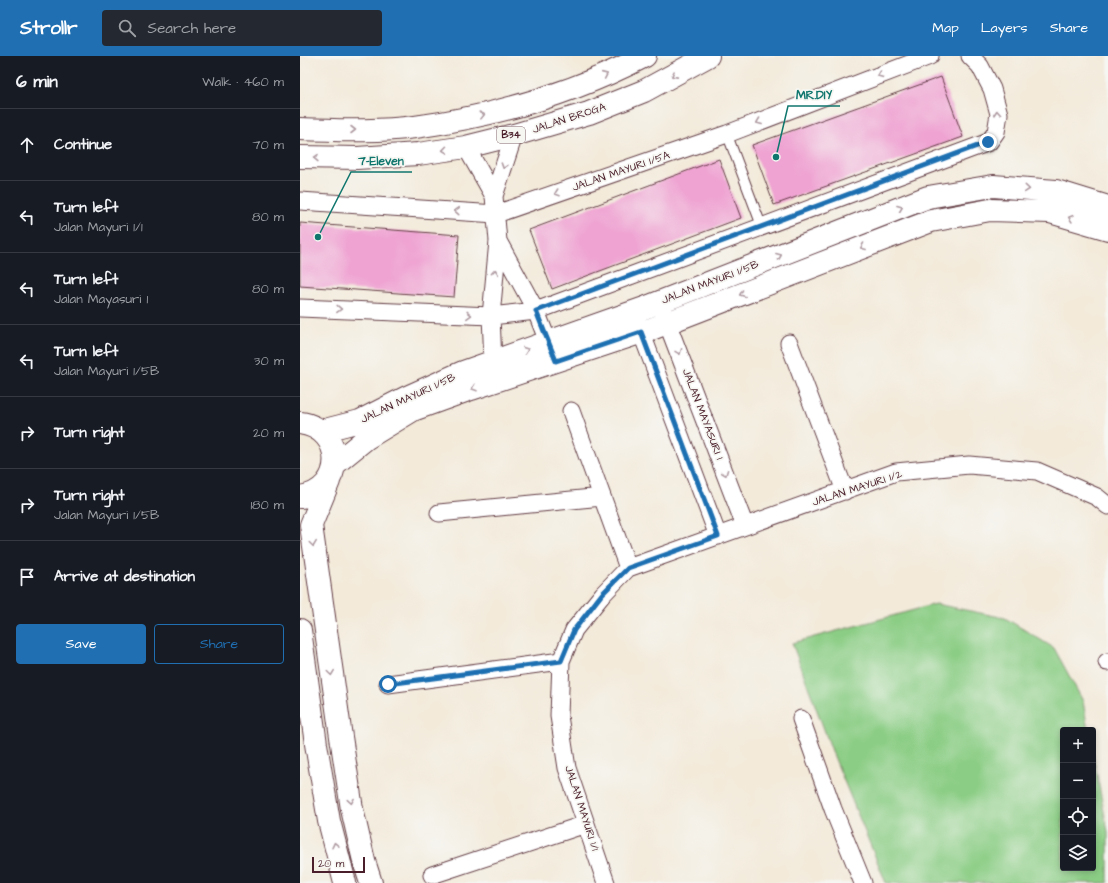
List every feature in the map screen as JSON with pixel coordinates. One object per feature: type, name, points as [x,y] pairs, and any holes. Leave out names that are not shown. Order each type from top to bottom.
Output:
[{"type":"street","name":"B34","points":[[300,129],[355,131],[414,127],[469,118],[524,104],[579,86],[645,56]]},
{"type":"street","name":"JALAN BROGA","points":[[300,157],[357,158],[418,154],[466,147],[514,135],[589,113],[644,91],[708,56]]},
{"type":"street","name":"JALAN MAYURI 1/5A","points":[[300,201],[496,214],[727,134],[930,56]]},
{"type":"street","points":[[300,308],[491,316],[536,311],[988,142],[996,132],[999,114],[992,89],[980,66],[970,56]]},
{"type":"street","points":[[494,196],[514,135]]},
{"type":"street","points":[[466,147],[494,196],[498,241],[491,316],[495,371]]},
{"type":"street","name":"JALAN MAYURI 1/5B","points":[[300,497],[309,496],[320,490],[332,472],[367,438],[413,410],[495,371],[552,351],[634,312],[928,197],[993,186],[1056,191],[1108,207]]},
{"type":"street","name":"JALAN MAYURI 1/5B","points":[[552,351],[641,332],[668,323],[931,221],[990,210],[1050,212],[1108,229]]},
{"type":"street","points":[[498,241],[536,311],[552,351]]},
{"type":"street","name":"JALAN MAYASURI 1","points":[[660,302],[745,526]]},
{"type":"street","points":[[634,312],[718,536]]},
{"type":"street","points":[[790,343],[845,491]]},
{"type":"street","name":"JALAN MAYURI 1/5B","points":[[321,431],[360,421],[407,397],[463,372],[495,371]]},
{"type":"street","points":[[571,411],[628,568]]},
{"type":"street","points":[[300,423],[308,424],[321,431],[329,439],[334,451],[332,472],[311,525],[352,808],[364,861],[371,883]]},
{"type":"street","name":"JALAN MAYURI 1/2","points":[[745,526],[896,472],[969,465],[1037,471],[1097,497],[1108,506]]},
{"type":"street","points":[[439,513],[602,497]]},
{"type":"street","name":"JALAN MAYURI 1/1","points":[[606,883],[567,768],[559,716],[561,661],[574,630],[602,594],[628,568],[745,526]]},
{"type":"street","points":[[300,630],[316,744],[328,813],[345,883]]},
{"type":"street","points":[[388,684],[561,661]]},
{"type":"street","points":[[801,719],[833,809],[864,883]]},
{"type":"street","points":[[432,874],[586,824]]},
{"type":"lane","points":[[727,134],[762,227]]},
{"type":"green space","points":[[936,604],[1005,618],[1054,648],[1083,701],[1087,727],[1060,727],[1060,871],[1096,871],[1096,770],[1108,832],[1108,883],[886,883],[835,759],[792,643]]},
{"type":"building","points":[[941,77],[963,137],[774,205],[752,145]]},
{"type":"building","points":[[719,159],[741,218],[552,289],[529,230]]},
{"type":"building","points":[[300,223],[459,235],[454,297],[300,286]]},
{"type":"place","name":"MR.DIY","points":[[776,157]]},
{"type":"place","name":"7-Eleven","points":[[318,237]]},
{"type":"route","points":[[388,684],[561,661],[574,630],[602,594],[628,568],[718,536],[641,332],[556,361],[536,311],[988,142]]}]
